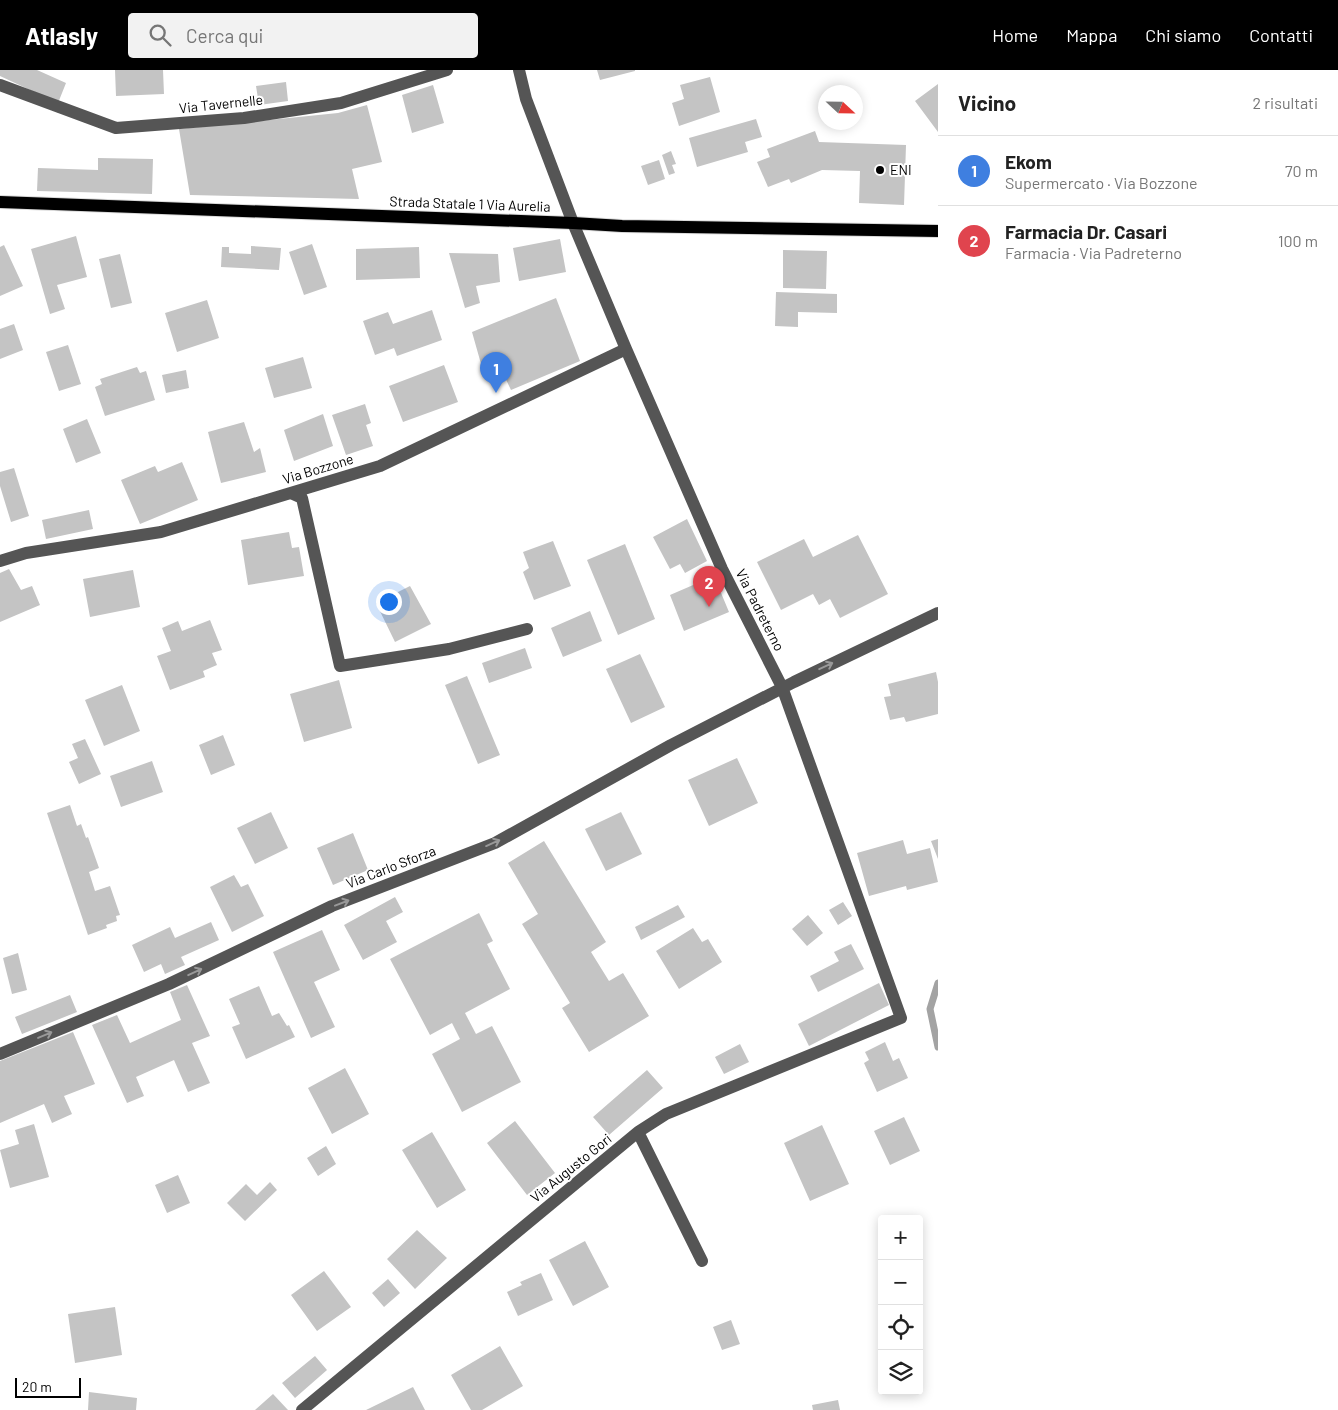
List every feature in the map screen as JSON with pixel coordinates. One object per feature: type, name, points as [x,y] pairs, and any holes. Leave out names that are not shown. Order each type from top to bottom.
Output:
[{"type":"main road","name":"Strada Statale 1 Via Aurelia","points":[[0,202],[622,226],[938,231]]},
{"type":"street","name":"Via Tavernelle","points":[[0,85],[116,128],[244,118],[341,103],[446,70]]},
{"type":"street","points":[[519,70],[526,99],[573,223]]},
{"type":"street","name":"Via Padreterno","points":[[573,223],[722,569],[782,688],[901,1018]]},
{"type":"street","name":"Via Bozzone","points":[[0,561],[26,552],[161,532],[380,466],[626,349]]},
{"type":"street","points":[[291,493],[302,498],[340,666],[448,649],[526,630]]},
{"type":"street","name":"Via Carlo Sforza","points":[[0,1054],[169,984],[332,906],[495,843],[671,745],[782,688],[938,613]]},
{"type":"street","name":"Via Augusto Gori","points":[[302,1410],[638,1132],[666,1114],[901,1018]]},
{"type":"street","points":[[638,1132],[702,1262]]},
{"type":"building","points":[[0,70],[37,70],[66,83],[58,103],[0,76]]},
{"type":"building","points":[[115,70],[163,70],[164,94],[116,96]]},
{"type":"building","points":[[597,70],[635,70],[635,71],[600,80]]},
{"type":"building","points":[[710,77],[720,112],[679,126],[672,103],[684,99],[680,85]]},
{"type":"building","points":[[286,82],[288,101],[259,105],[256,86]]},
{"type":"building","points":[[938,84],[938,132],[915,101]]},
{"type":"building","points":[[433,85],[444,123],[412,133],[402,95]]},
{"type":"building","points":[[367,105],[382,162],[352,169],[359,199],[190,195],[179,129],[338,113]]},
{"type":"building","points":[[756,119],[762,137],[745,142],[748,152],[697,167],[689,138]]},
{"type":"building","points":[[815,131],[819,142],[906,145],[904,205],[859,203],[860,171],[822,170],[791,183],[789,179],[768,187],[757,162],[770,157],[767,149]]},
{"type":"building","points":[[671,151],[676,164],[672,165],[675,173],[669,175],[662,155]]},
{"type":"building","points":[[98,158],[153,159],[152,194],[37,191],[38,168],[98,170]]},
{"type":"building","points":[[659,160],[665,179],[648,185],[641,166]]},
{"type":"building","points":[[76,236],[87,277],[57,285],[65,309],[50,314],[31,249]]},
{"type":"building","points":[[560,239],[566,272],[519,281],[513,248]]},
{"type":"building","points":[[312,244],[327,287],[304,295],[289,252]]},
{"type":"building","points":[[4,245],[23,286],[0,296],[0,247]]},
{"type":"building","points":[[251,246],[281,248],[279,270],[221,267],[222,247],[229,247],[229,253],[251,254]]},
{"type":"building","points":[[419,247],[420,278],[356,280],[356,249]]},
{"type":"building","points":[[783,250],[827,251],[826,289],[783,288]]},
{"type":"building","points":[[449,253],[498,254],[500,282],[476,286],[480,303],[465,308]]},
{"type":"building","points":[[120,254],[132,303],[111,308],[99,259]]},
{"type":"building","points":[[776,292],[837,294],[837,313],[798,312],[798,327],[775,326]]},
{"type":"building","points":[[556,298],[580,361],[511,390],[502,371],[485,378],[472,332]]},
{"type":"building","points":[[207,300],[219,338],[177,352],[165,313]]},
{"type":"building","points":[[432,310],[442,340],[397,356],[394,348],[375,355],[363,321],[388,312],[393,324]]},
{"type":"building","points":[[14,324],[23,350],[0,359],[0,329]]},
{"type":"building","points":[[68,345],[81,384],[59,391],[46,352]]},
{"type":"building","points":[[303,357],[312,388],[274,398],[265,368]]},
{"type":"building","points":[[444,365],[458,402],[403,422],[389,386]]},
{"type":"building","points":[[137,367],[140,373],[146,371],[155,400],[105,416],[95,387],[102,384],[100,379]]},
{"type":"building","points":[[186,370],[189,388],[166,393],[162,375]]},
{"type":"building","points":[[365,404],[371,423],[366,425],[373,446],[346,455],[332,415]]},
{"type":"building","points":[[323,414],[333,446],[294,461],[284,430]]},
{"type":"building","points":[[87,419],[101,453],[76,463],[63,429]]},
{"type":"building","points":[[244,422],[254,452],[260,448],[266,472],[221,483],[208,432]]},
{"type":"building","points":[[182,462],[198,500],[140,524],[121,480],[155,466],[158,472]]},
{"type":"building","points":[[14,468],[29,516],[11,522],[0,486],[0,472]]},
{"type":"building","points":[[89,510],[93,529],[46,539],[42,520]]},
{"type":"building","points":[[687,519],[707,561],[685,573],[680,564],[670,569],[653,537]]},
{"type":"building","points":[[289,532],[292,548],[299,547],[304,576],[248,585],[241,540]]},
{"type":"building","points":[[858,535],[888,594],[840,618],[830,599],[819,605],[813,594],[781,610],[757,562],[804,539],[813,557]]},
{"type":"building","points":[[553,541],[571,586],[534,600],[523,572],[529,568],[523,552]]},
{"type":"building","points":[[625,544],[655,619],[618,635],[587,560]]},
{"type":"building","points":[[9,569],[21,590],[32,586],[40,605],[0,622],[0,573]]},
{"type":"building","points":[[133,570],[140,607],[90,617],[83,579]]},
{"type":"building","points":[[714,576],[729,612],[684,631],[670,595]]},
{"type":"building","points":[[410,586],[431,624],[395,642],[376,603]]},
{"type":"building","points":[[590,611],[602,641],[563,657],[551,628]]},
{"type":"building","points":[[210,620],[222,650],[212,653],[217,665],[203,671],[205,677],[170,690],[157,656],[171,651],[162,628],[178,621],[182,631]]},
{"type":"building","points":[[525,648],[532,668],[489,683],[482,663]]},
{"type":"building","points":[[640,654],[665,707],[631,723],[606,669]]},
{"type":"building","points":[[936,672],[938,682],[938,714],[906,722],[904,717],[890,720],[884,697],[891,696],[888,684]]},
{"type":"building","points":[[467,676],[500,755],[478,764],[445,685]]},
{"type":"building","points":[[339,680],[352,728],[304,742],[290,694]]},
{"type":"building","points":[[122,685],[140,731],[104,746],[85,700]]},
{"type":"building","points":[[223,735],[235,765],[211,775],[199,745]]},
{"type":"building","points":[[85,739],[101,774],[79,784],[69,762],[78,758],[72,744]]},
{"type":"building","points":[[737,758],[758,803],[709,826],[688,780]]},
{"type":"building","points":[[152,761],[163,792],[121,807],[110,776]]},
{"type":"building","points":[[70,805],[77,826],[81,824],[86,838],[88,837],[99,868],[89,872],[95,891],[110,886],[120,915],[116,916],[117,921],[106,925],[107,928],[88,935],[47,813]]},
{"type":"building","points":[[271,812],[288,848],[255,864],[237,828]]},
{"type":"building","points":[[621,812],[642,854],[606,871],[585,829]]},
{"type":"building","points":[[353,833],[368,870],[333,885],[317,848]]},
{"type":"building","points":[[938,839],[938,859],[931,841]]},
{"type":"building","points":[[903,840],[907,854],[930,848],[938,882],[907,890],[906,886],[869,896],[857,853]]},
{"type":"building","points":[[544,841],[606,942],[591,952],[609,981],[623,973],[649,1016],[589,1052],[562,1008],[570,1003],[522,924],[538,914],[508,863]]},
{"type":"building","points":[[234,875],[241,887],[248,884],[264,916],[232,932],[210,887]]},
{"type":"building","points":[[395,897],[403,912],[386,921],[397,942],[363,960],[344,925]]},
{"type":"building","points":[[843,902],[852,916],[838,925],[829,910]]},
{"type":"building","points":[[678,905],[685,917],[641,940],[635,927]]},
{"type":"building","points":[[479,913],[493,941],[487,944],[510,989],[465,1013],[476,1034],[492,1026],[521,1082],[462,1112],[432,1054],[460,1039],[452,1023],[430,1035],[390,959]]},
{"type":"building","points":[[808,915],[823,933],[807,946],[792,929]]},
{"type":"building","points":[[211,922],[219,940],[181,957],[185,965],[165,974],[161,964],[144,972],[132,945],[170,927],[175,938]]},
{"type":"building","points":[[693,928],[702,942],[708,939],[722,962],[679,989],[656,951]]},
{"type":"building","points":[[322,930],[340,970],[314,982],[335,1027],[311,1038],[273,952]]},
{"type":"building","points":[[851,944],[864,969],[818,992],[810,976],[839,961],[834,952]]},
{"type":"building","points":[[18,953],[27,990],[12,994],[3,958]]},
{"type":"building","points":[[879,983],[889,1005],[809,1046],[798,1024]]},
{"type":"building","points":[[187,985],[210,1036],[192,1043],[210,1083],[188,1092],[174,1060],[136,1077],[144,1096],[127,1103],[92,1025],[117,1015],[130,1043],[181,1020],[170,992]]},
{"type":"building","points":[[259,986],[272,1016],[279,1013],[287,1026],[289,1025],[295,1037],[246,1059],[232,1027],[240,1024],[229,999]]},
{"type":"building","points":[[70,995],[77,1012],[22,1034],[15,1017]]},
{"type":"building","points":[[73,1032],[95,1084],[64,1096],[72,1114],[52,1123],[44,1104],[0,1123],[0,1061]]},
{"type":"building","points":[[885,1042],[893,1061],[899,1058],[908,1078],[877,1092],[864,1063],[869,1060],[865,1052]]},
{"type":"building","points":[[740,1044],[749,1062],[724,1074],[715,1057]]},
{"type":"building","points":[[345,1068],[369,1114],[332,1134],[308,1088]]},
{"type":"building","points":[[647,1070],[663,1088],[609,1135],[593,1117]]},
{"type":"building","points":[[904,1117],[920,1151],[890,1165],[874,1131]]},
{"type":"building","points":[[515,1121],[555,1173],[527,1195],[487,1143]]},
{"type":"building","points":[[34,1124],[49,1177],[10,1188],[0,1150],[19,1144],[15,1130]]},
{"type":"building","points":[[822,1125],[849,1184],[810,1201],[784,1143]]},
{"type":"building","points":[[432,1132],[466,1190],[437,1208],[402,1150]]},
{"type":"building","points":[[326,1146],[336,1164],[318,1176],[307,1158]]},
{"type":"building","points":[[178,1175],[190,1203],[167,1213],[155,1185]]},
{"type":"building","points":[[270,1182],[277,1190],[245,1221],[227,1203],[246,1184],[257,1195]]},
{"type":"building","points":[[417,1230],[447,1258],[415,1289],[387,1259]]},
{"type":"building","points":[[585,1241],[609,1287],[573,1306],[549,1260]]},
{"type":"building","points":[[324,1271],[351,1307],[317,1331],[291,1295]]},
{"type":"building","points":[[541,1273],[553,1300],[518,1316],[507,1292],[522,1285],[520,1282]]},
{"type":"building","points":[[388,1279],[400,1293],[384,1307],[372,1293]]},
{"type":"building","points":[[115,1307],[122,1355],[75,1363],[68,1314]]},
{"type":"building","points":[[731,1320],[740,1344],[722,1350],[713,1327]]},
{"type":"building","points":[[500,1346],[523,1386],[482,1410],[471,1410],[451,1375]]},
{"type":"building","points":[[315,1356],[327,1370],[295,1398],[282,1383]]},
{"type":"building","points":[[413,1387],[425,1410],[366,1410]]},
{"type":"building","points":[[89,1392],[137,1398],[136,1410],[88,1410]]},
{"type":"building","points":[[273,1394],[288,1410],[255,1410]]},
{"type":"building","points":[[838,1400],[840,1410],[813,1410],[812,1405]]},
{"type":"waterway","points":[[938,983],[930,1009],[938,1047]]},
{"type":"place","name":"ENI","points":[[880,170]]},
{"type":"place","name":"Ekom","points":[[496,393]]},
{"type":"place","name":"Farmacia Dr. Casari","points":[[709,607]]}]
